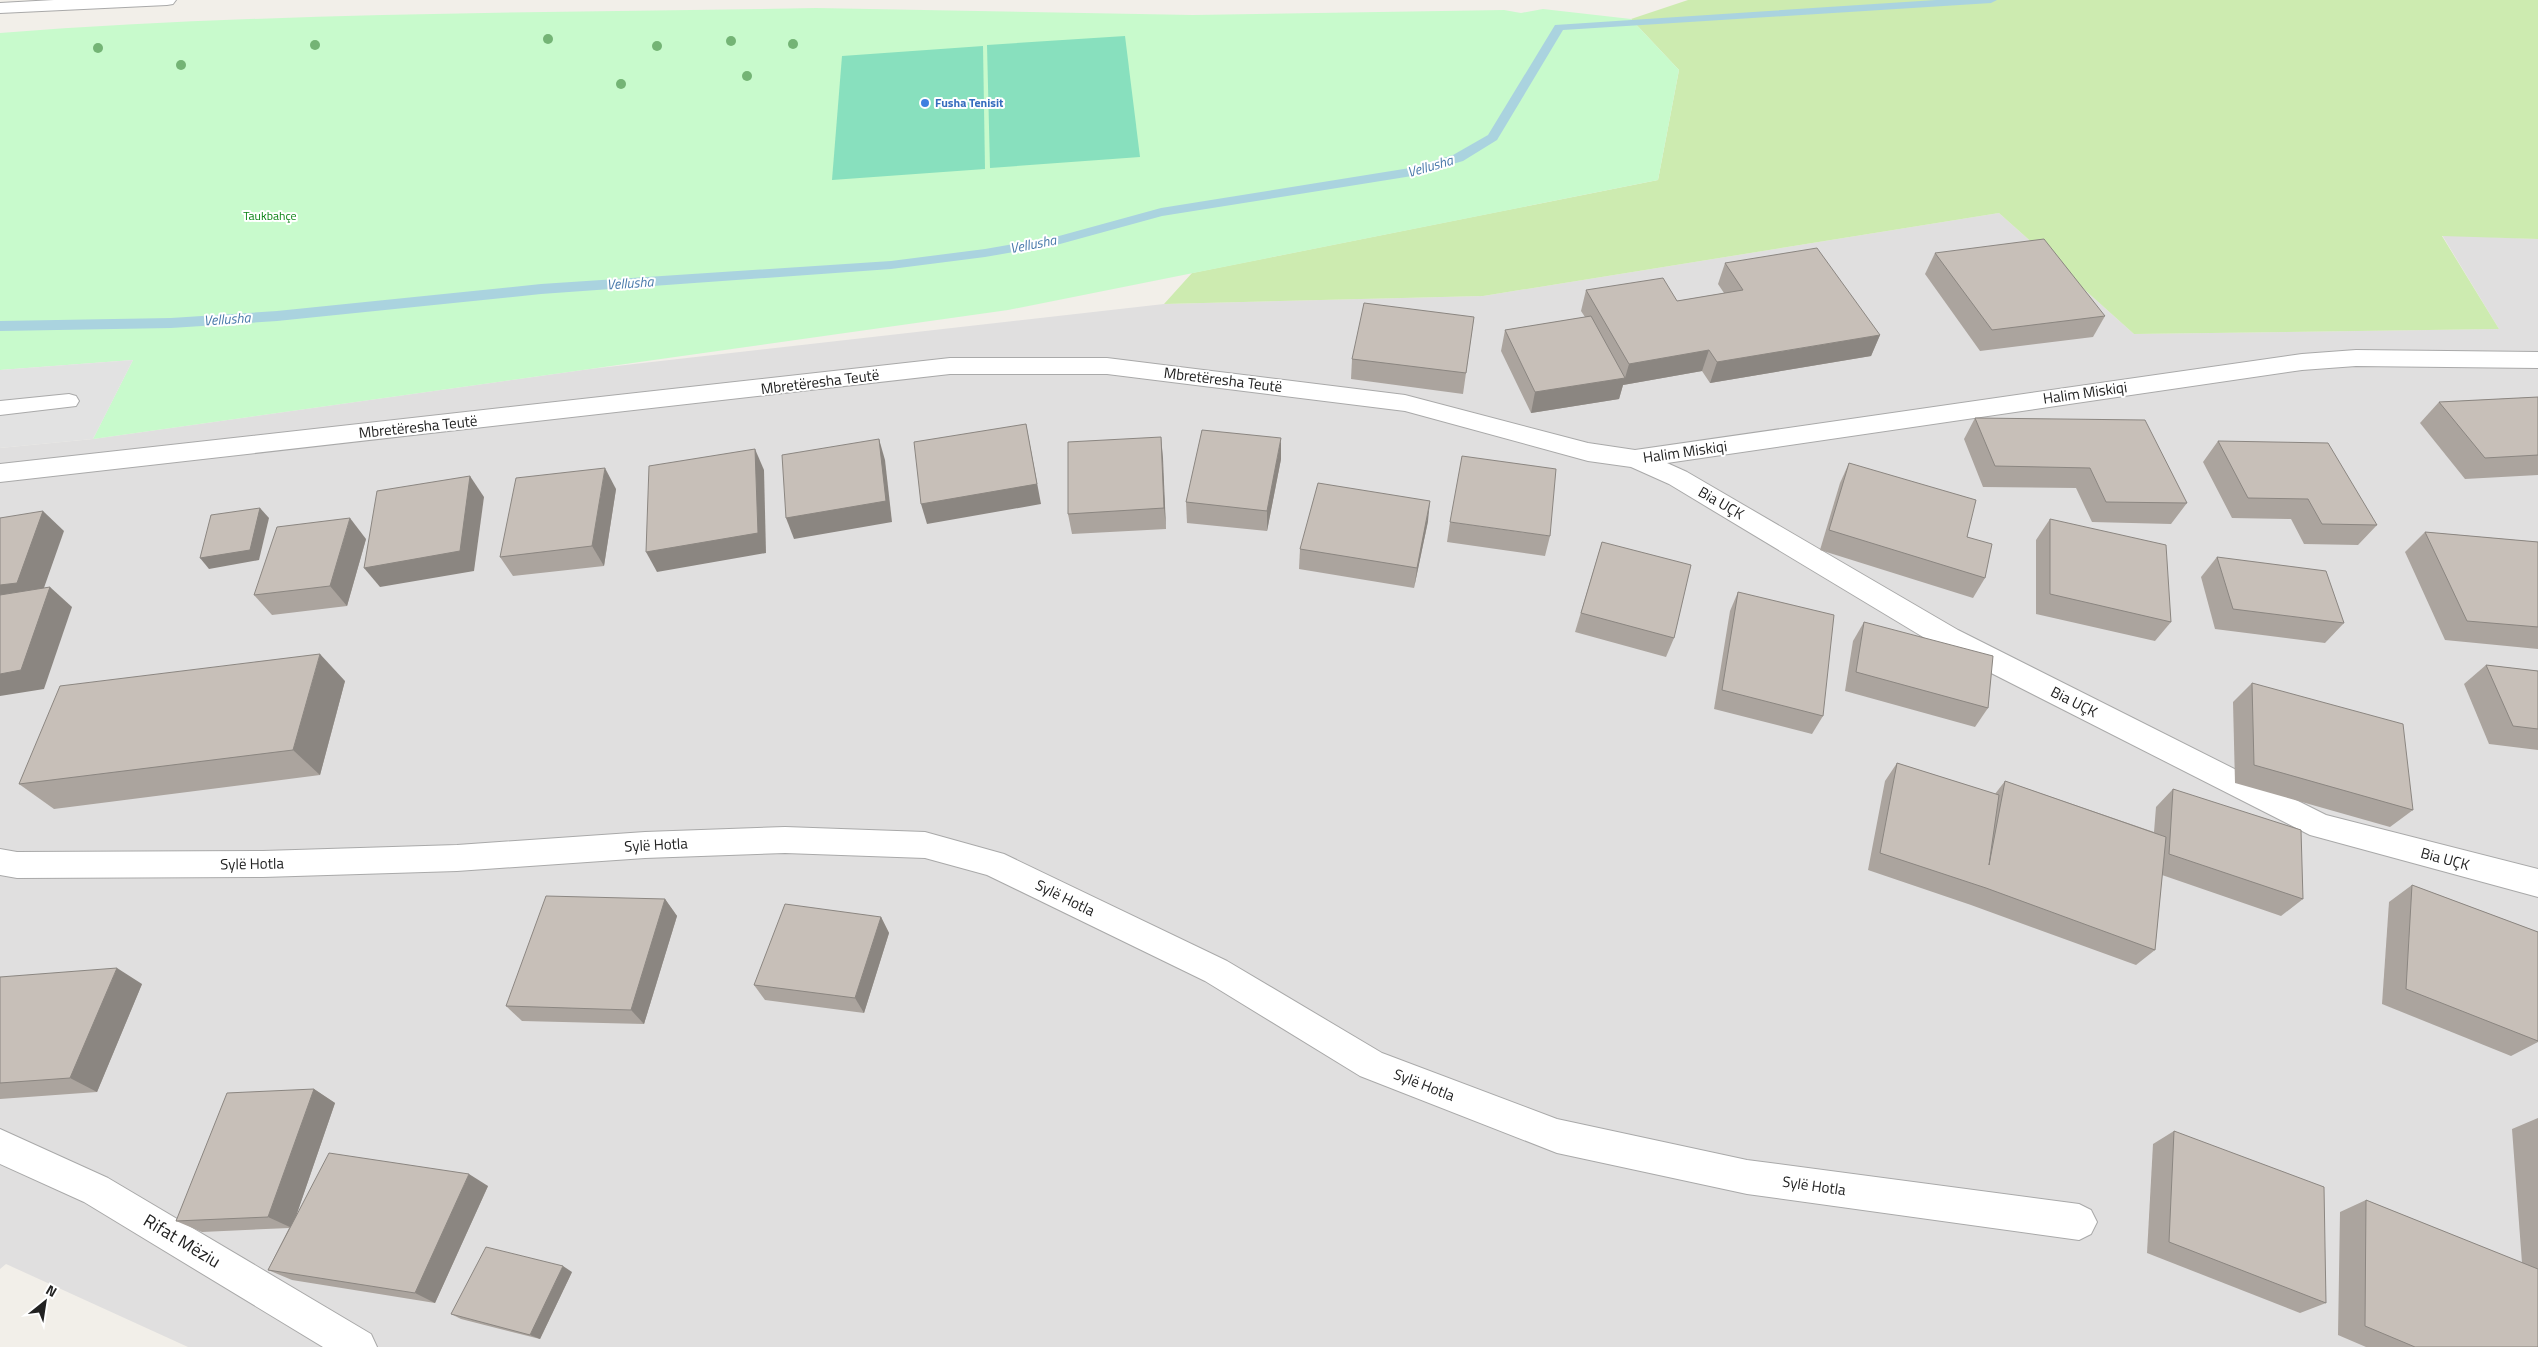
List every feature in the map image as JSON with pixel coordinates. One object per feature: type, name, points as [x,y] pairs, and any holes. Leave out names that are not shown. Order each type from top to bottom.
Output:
[{"type":"street","points":[[0,8],[167,0]]},
{"type":"street","name":"Halim Miskiqi","points":[[1635,459],[2302,362],[2356,358],[2538,360]]},
{"type":"street","name":"Mbretëresha Teutë","points":[[0,473],[959,366],[1107,366],[1405,403],[1588,452],[1635,459]]},
{"type":"street","name":"Bia UÇK","points":[[1635,459],[1678,478],[1948,638],[2320,826],[2538,883]]},
{"type":"street","name":"Sylë Hotla","points":[[0,862],[18,865],[273,864],[458,858],[645,845],[785,840],[925,844],[993,863],[1216,971],[1372,1065],[1556,1136],[1747,1177],[2079,1222]]},
{"type":"street","name":"Rifat Mëziu","points":[[0,1146],[96,1190],[358,1347]]},
{"type":"lane","points":[[0,408],[69,401]]},
{"type":"shaded area","points":[[1999,213],[2134,334],[2499,329],[2442,235],[2538,239],[2538,1347],[188,1347],[6,1264],[0,1269],[0,448],[93,439],[590,369],[1164,304],[1483,296]]},
{"type":"shaded area","points":[[133,360],[93,439],[0,448],[0,370]]},
{"type":"green space","points":[[1688,0],[2538,0],[2538,239],[2442,236],[2499,329],[2134,334],[1999,213],[1483,296],[1164,304],[1192,273],[1658,180],[1679,70],[1631,19]]},
{"type":"green space","name":"Taukbahçe","points":[[816,8],[1193,15],[1504,10],[1521,13],[1543,9],[1631,19],[1679,70],[1658,180],[1008,310],[93,439],[133,360],[0,370],[0,33],[102,26],[306,17]]},
{"type":"green space","points":[[1125,36],[1140,157],[990,168],[987,45]]},
{"type":"green space","points":[[983,46],[985,169],[832,180],[842,56]]},
{"type":"building","points":[[2044,239],[2105,316],[1992,330],[1935,253]]},
{"type":"building","points":[[1817,248],[1880,335],[1717,362],[1709,350],[1629,364],[1586,290],[1663,278],[1677,301],[1743,290],[1725,263]]},
{"type":"building","points":[[1364,303],[1474,317],[1466,373],[1352,359]]},
{"type":"building","points":[[1591,316],[1625,378],[1535,392],[1505,330]]},
{"type":"building","points":[[2538,397],[2538,455],[2485,458],[2439,402]]},
{"type":"building","points":[[1975,418],[2145,420],[2187,503],[2106,502],[2090,468],[1995,466]]},
{"type":"building","points":[[1026,424],[1037,484],[921,504],[914,442]]},
{"type":"building","points":[[1202,430],[1281,438],[1267,511],[1186,502]]},
{"type":"building","points":[[1161,437],[1164,508],[1068,514],[1068,442]]},
{"type":"building","points":[[879,439],[886,501],[786,518],[782,455]]},
{"type":"building","points":[[2218,441],[2328,443],[2377,525],[2322,524],[2308,499],[2248,498]]},
{"type":"building","points":[[755,449],[758,533],[646,552],[649,466]]},
{"type":"building","points":[[1462,456],[1556,469],[1550,536],[1450,522]]},
{"type":"building","points":[[1849,463],[1976,500],[1967,537],[1992,544],[1985,578],[1829,530]]},
{"type":"building","points":[[605,468],[592,546],[500,557],[516,478]]},
{"type":"building","points":[[470,476],[460,551],[364,568],[377,491]]},
{"type":"building","points":[[1318,483],[1430,501],[1417,568],[1300,549]]},
{"type":"building","points":[[260,508],[250,550],[200,558],[211,515]]},
{"type":"building","points":[[43,511],[17,583],[0,585],[0,518]]},
{"type":"building","points":[[350,518],[330,586],[254,595],[277,527]]},
{"type":"building","points":[[2050,519],[2166,545],[2171,622],[2050,594]]},
{"type":"building","points":[[2425,532],[2538,542],[2538,627],[2467,621]]},
{"type":"building","points":[[1602,542],[1691,565],[1674,638],[1581,613]]},
{"type":"building","points":[[2217,557],[2326,571],[2344,623],[2233,609]]},
{"type":"building","points":[[50,587],[21,670],[0,674],[0,595]]},
{"type":"building","points":[[1738,592],[1834,615],[1823,716],[1722,690]]},
{"type":"building","points":[[1864,622],[1993,656],[1988,708],[1856,672]]},
{"type":"building","points":[[320,654],[293,750],[19,784],[60,686]]},
{"type":"building","points":[[2486,665],[2538,671],[2538,729],[2513,726]]},
{"type":"building","points":[[2252,683],[2403,724],[2413,810],[2254,765]]},
{"type":"building","points":[[1897,763],[1999,795],[1989,865],[2005,781],[2166,837],[2155,950],[1986,888],[1880,853]]},
{"type":"building","points":[[2173,789],[2301,830],[2303,899],[2169,854]]},
{"type":"building","points":[[2412,885],[2538,932],[2538,1041],[2406,989]]},
{"type":"building","points":[[546,896],[665,899],[631,1010],[506,1006]]},
{"type":"building","points":[[785,904],[881,917],[855,998],[754,985]]},
{"type":"building","points":[[117,968],[70,1078],[0,1083],[0,977]]},
{"type":"building","points":[[314,1089],[268,1217],[176,1221],[227,1093]]},
{"type":"building","points":[[2174,1131],[2324,1187],[2326,1303],[2169,1242]]},
{"type":"building","points":[[329,1153],[469,1174],[415,1293],[268,1270]]},
{"type":"building","points":[[2366,1200],[2538,1269],[2538,1347],[2415,1347],[2365,1326]]},
{"type":"building","points":[[486,1247],[563,1266],[530,1335],[451,1314]]},
{"type":"waterway","name":"Vellusha","points":[[0,326],[171,323],[277,316],[541,289],[891,265],[985,253],[1060,240],[1161,212],[1412,172],[1458,158],[1493,137],[1559,27],[1991,0]]},
{"type":"place","name":"Fusha Tenisit","points":[[925,103]]}]
